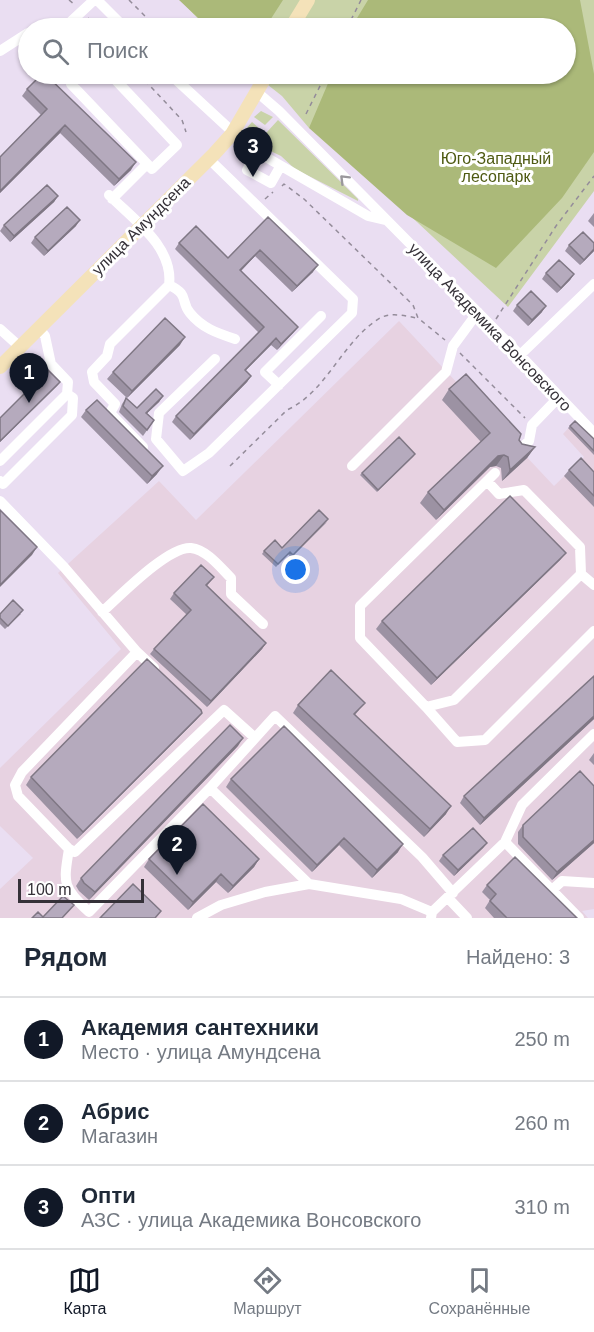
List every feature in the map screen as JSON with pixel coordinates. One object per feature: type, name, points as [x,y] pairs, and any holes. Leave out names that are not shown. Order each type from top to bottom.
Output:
[{"type":"main road","points":[[297,18],[308,0]]},
{"type":"main road","name":"улица Амундсена","points":[[0,367],[209,159],[232,134],[261,84]]},
{"type":"street","points":[[75,18],[96,0],[115,18]]},
{"type":"street","points":[[0,51],[18,39]]},
{"type":"street","points":[[71,84],[152,169],[177,145],[119,84]]},
{"type":"street","name":"улица Академика Вонсовского","points":[[180,84],[232,134],[256,153],[368,216],[386,220]]},
{"type":"street","name":"улица Академика Вонсовского","points":[[257,92],[279,111],[478,312],[594,433]]},
{"type":"street","points":[[256,153],[247,170],[271,183],[280,167]]},
{"type":"street","points":[[209,159],[353,299],[352,313],[209,453],[183,471],[156,439],[159,413],[215,359]]},
{"type":"street","points":[[147,164],[110,197],[155,242],[170,272],[169,285],[110,344],[107,356],[92,372],[94,382],[115,404],[110,413],[150,454]]},
{"type":"street","points":[[520,355],[594,284]]},
{"type":"street","points":[[169,285],[180,291],[188,303],[189,312],[202,327],[235,339]]},
{"type":"street","points":[[352,466],[446,372],[453,346],[478,312]]},
{"type":"street","points":[[279,385],[265,372],[321,316]]},
{"type":"street","points":[[0,461],[67,394],[68,382],[51,364],[45,336],[39,328]]},
{"type":"street","points":[[0,329],[20,347]]},
{"type":"street","points":[[0,481],[3,484],[72,415],[73,398],[67,394]]},
{"type":"street","points":[[519,450],[529,441],[532,425],[558,398]]},
{"type":"street","points":[[426,706],[454,700],[581,574],[580,546],[524,490],[499,494],[491,477],[360,606],[360,638],[426,706],[457,742],[484,740],[594,631]]},
{"type":"street","points":[[0,501],[64,567],[137,652],[163,676]]},
{"type":"street","points":[[102,612],[167,556],[190,548],[202,552],[231,578],[231,594],[263,624]]},
{"type":"street","points":[[581,574],[594,585]]},
{"type":"street","points":[[137,652],[22,772],[15,785],[18,796],[69,849],[75,852],[208,719],[224,710],[254,737]]},
{"type":"street","points":[[69,849],[65,871],[68,892],[89,912],[210,788],[275,716],[422,857],[467,918]]},
{"type":"street","points":[[197,918],[221,905],[254,895],[309,884],[401,899],[432,915],[505,842],[522,805],[594,734]]},
{"type":"street","points":[[210,788],[309,884]]},
{"type":"street","points":[[505,842],[579,918]]},
{"type":"street","points":[[552,890],[562,881],[594,881]]},
{"type":"path","points":[[129,0],[147,18]]},
{"type":"path","points":[[352,18],[361,0]]},
{"type":"path","points":[[148,84],[182,120],[186,132]]},
{"type":"path","points":[[306,114],[321,84]]},
{"type":"path","points":[[492,328],[556,226],[594,176]]},
{"type":"path","points":[[257,205],[284,184],[304,199],[413,305],[418,318]]},
{"type":"path","points":[[230,466],[287,410],[298,405],[316,390],[327,372],[355,340],[381,317],[398,314],[418,318],[453,346],[532,425]]},
{"type":"shaded area","points":[[399,321],[554,486],[584,457],[563,434],[574,422],[594,442],[594,909],[582,911],[588,918],[0,918],[0,889],[33,858],[0,826],[0,768],[121,649],[58,573],[159,481],[196,520]]},
{"type":"green space","points":[[179,0],[283,0],[271,18],[198,18]]},
{"type":"green space","name":"Юго-Западный лесопарк","points":[[180,0],[594,0],[594,191],[508,307],[312,124],[309,128],[282,96],[267,84],[576,84],[576,18],[197,18]]},
{"type":"green space","name":"Юго-Западный лесопарк","points":[[368,0],[580,0],[594,74],[594,152],[562,198],[496,268],[407,215],[309,128],[328,84],[576,84],[576,18],[357,18]]},
{"type":"green space","points":[[261,111],[273,117],[265,125],[254,117]]},
{"type":"green space","points":[[278,120],[358,201],[295,169],[281,156],[256,144]]},
{"type":"green space","points":[[252,122],[261,130],[252,141],[245,137],[245,130]]},
{"type":"building","points":[[32,84],[55,84],[136,162],[119,179],[65,125],[0,191],[0,157],[47,109],[27,89]]},
{"type":"building","points":[[47,185],[58,196],[14,236],[4,225]]},
{"type":"building","points":[[67,207],[80,220],[48,251],[35,237]]},
{"type":"building","points":[[268,217],[318,265],[297,286],[260,250],[240,270],[298,327],[281,344],[276,338],[245,370],[251,376],[194,434],[176,416],[264,327],[179,243],[196,226],[228,258]]},
{"type":"building","points":[[583,232],[594,243],[594,249],[584,260],[569,245]]},
{"type":"building","points":[[559,260],[574,274],[561,288],[546,273]]},
{"type":"building","points":[[531,291],[546,306],[532,320],[517,305]]},
{"type":"building","points":[[165,318],[185,337],[132,391],[113,372]]},
{"type":"building","points":[[48,370],[60,382],[0,441],[0,418]]},
{"type":"building","points":[[466,374],[521,434],[519,440],[522,444],[535,447],[510,470],[508,457],[498,456],[444,510],[428,492],[490,433],[449,389]]},
{"type":"building","points":[[156,389],[163,396],[146,413],[154,420],[147,430],[123,406],[126,398],[137,408]]},
{"type":"building","points":[[97,400],[163,466],[152,476],[86,410]]},
{"type":"building","points":[[575,421],[594,439],[594,451],[570,426]]},
{"type":"building","points":[[399,437],[415,454],[378,490],[362,473]]},
{"type":"building","points":[[581,458],[594,472],[594,496],[569,470]]},
{"type":"building","points":[[510,496],[566,553],[437,678],[382,621]]},
{"type":"building","points":[[0,510],[37,547],[0,585]]},
{"type":"building","points":[[319,510],[328,519],[293,555],[290,552],[278,564],[264,551],[275,540],[282,548]]},
{"type":"building","points":[[201,565],[214,577],[206,585],[266,643],[211,701],[154,649],[191,610],[174,593]]},
{"type":"building","points":[[13,600],[23,610],[8,626],[0,618],[0,614]]},
{"type":"building","points":[[147,659],[202,713],[83,832],[31,777]]},
{"type":"building","points":[[331,670],[365,703],[354,714],[451,806],[430,829],[298,705]]},
{"type":"building","points":[[594,676],[594,716],[484,818],[464,796]]},
{"type":"building","points":[[230,725],[243,738],[95,892],[84,883],[81,878]]},
{"type":"building","points":[[284,726],[403,844],[377,870],[344,838],[317,865],[231,779]]},
{"type":"building","points":[[580,771],[594,786],[594,840],[557,872],[523,837],[523,825]]},
{"type":"building","points":[[203,804],[259,859],[233,886],[221,874],[193,902],[149,859]]},
{"type":"building","points":[[473,828],[487,843],[458,870],[443,855]]},
{"type":"building","points":[[515,857],[577,918],[507,918],[490,901],[496,894],[487,885]]},
{"type":"building","points":[[133,884],[161,911],[155,918],[100,918]]},
{"type":"building","points":[[63,896],[74,905],[62,918],[32,918],[38,912],[43,917]]},
{"type":"place","name":"Опти","points":[[253,177]]},
{"type":"place","name":"Академия сантехники","points":[[29,403]]},
{"type":"place","name":"Абрис","points":[[177,875]]}]
